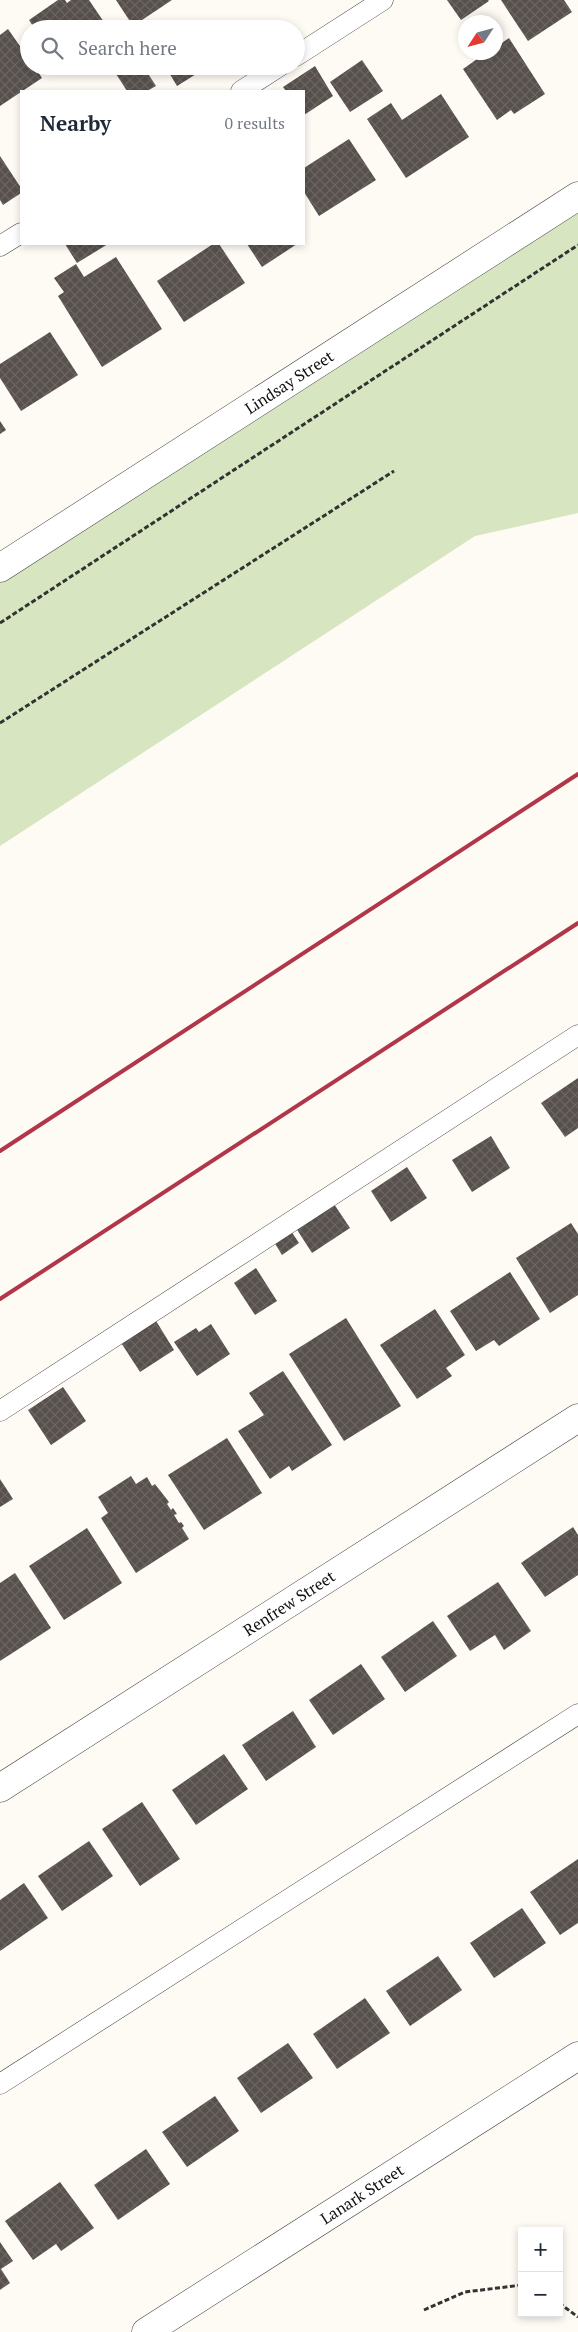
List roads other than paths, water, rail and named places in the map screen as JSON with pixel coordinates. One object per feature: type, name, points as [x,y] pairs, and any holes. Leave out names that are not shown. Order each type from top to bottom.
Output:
[{"type":"street","name":"Lindsay Street","points":[[0,568],[578,196]]},
{"type":"street","name":"Renfrew Street","points":[[0,1788],[578,1418]]},
{"type":"street","name":"Lanark Street","points":[[146,2332],[578,2056]]},
{"type":"lane","points":[[305,50],[383,0]]},
{"type":"lane","points":[[243,90],[266,75]]},
{"type":"lane","points":[[0,246],[20,234]]},
{"type":"lane","points":[[0,1411],[578,1035]]},
{"type":"lane","points":[[0,2084],[578,1714]]},
{"type":"railway","points":[[0,1151],[578,774]]},
{"type":"railway","points":[[0,1299],[578,923]]}]
